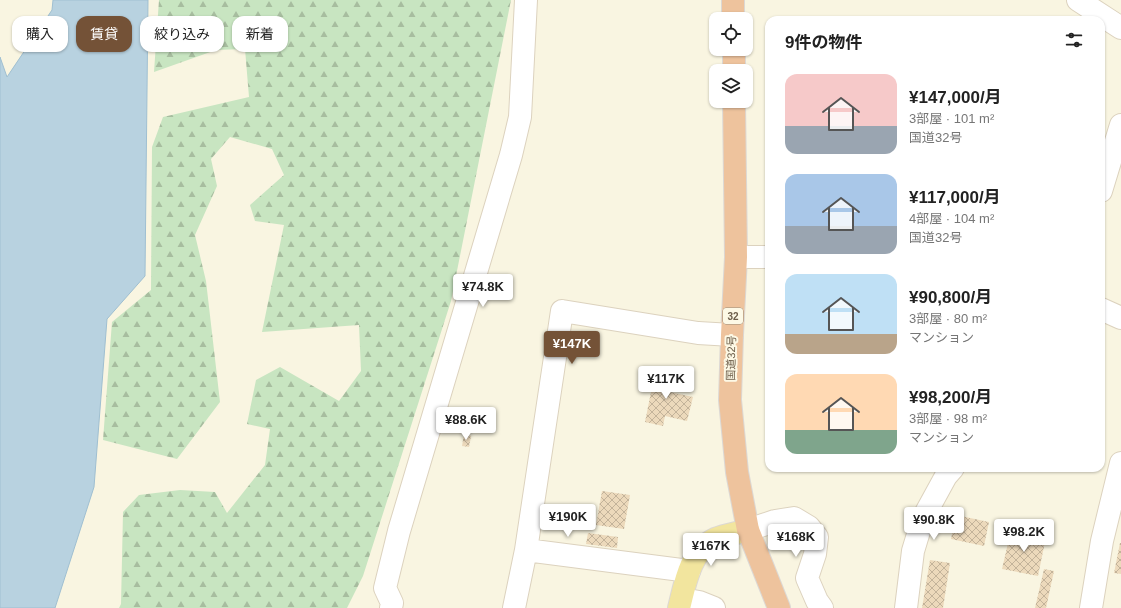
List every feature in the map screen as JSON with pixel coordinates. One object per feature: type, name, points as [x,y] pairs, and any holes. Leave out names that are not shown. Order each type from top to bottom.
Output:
[{"type":"highway","points":[[733,0],[733,12]]},
{"type":"highway","name":"国道32号","points":[[734,108],[736,257],[730,400],[736,472],[748,530],[779,608]]},
{"type":"main road","points":[[680,603],[689,571],[702,548],[715,539],[748,530]]},
{"type":"street","points":[[391,608],[392,603],[385,588],[399,531],[511,155],[520,117],[526,0]]},
{"type":"street","points":[[1078,0],[1103,16]]},
{"type":"street","points":[[1105,18],[1121,28]]},
{"type":"street","points":[[1105,178],[1121,125]]},
{"type":"street","points":[[736,257],[765,258]]},
{"type":"street","points":[[1105,311],[1121,318]]},
{"type":"street","points":[[514,608],[526,550],[562,312],[698,333],[732,334]]},
{"type":"street","points":[[1091,608],[1102,541],[1121,463]]},
{"type":"street","points":[[906,608],[913,551],[923,518],[950,472]]},
{"type":"street","points":[[748,530],[775,521],[794,518],[809,527],[817,537],[815,554],[807,578],[817,601],[822,608]]},
{"type":"street","points":[[526,550],[689,571]]},
{"type":"street","points":[[680,603],[699,602],[714,608]]},
{"type":"green space","points":[[159,0],[511,0],[451,301],[363,576],[347,608],[119,608],[121,604],[123,512],[139,495],[180,490],[215,492],[227,513],[265,465],[270,429],[247,424],[256,380],[280,367],[339,401],[361,371],[359,325],[262,332],[284,225],[255,221],[250,205],[284,175],[272,149],[230,137],[211,159],[217,186],[195,235],[206,281],[220,402],[177,459],[103,440],[112,322],[151,290],[152,147],[163,117],[249,97],[245,52],[288,52],[288,16],[232,16],[232,49],[224,50],[224,16],[158,16]]},
{"type":"green space","points":[[155,52],[210,52],[154,72]]},
{"type":"water","points":[[53,0],[148,0],[148,16],[140,16],[140,52],[147,52],[145,276],[107,319],[94,487],[55,608],[0,608],[0,57],[7,77],[24,52],[68,52],[68,16],[48,16],[52,10]]},
{"type":"building","points":[[656,367],[675,371],[670,392],[693,397],[687,421],[665,416],[663,426],[645,422]]},
{"type":"building","points":[[464,434],[471,436],[469,447],[462,446]]},
{"type":"building","points":[[602,491],[630,495],[624,529],[596,525]]},
{"type":"building","points":[[956,515],[989,522],[984,546],[951,539]]},
{"type":"building","points":[[1011,530],[1046,537],[1038,576],[1002,569]]},
{"type":"building","points":[[588,533],[618,537],[617,548],[586,544]]},
{"type":"building","points":[[1121,543],[1121,574],[1114,573]]},
{"type":"building","points":[[930,560],[950,563],[943,608],[922,608]]},
{"type":"building","points":[[1044,569],[1054,571],[1046,608],[1035,608]]}]
